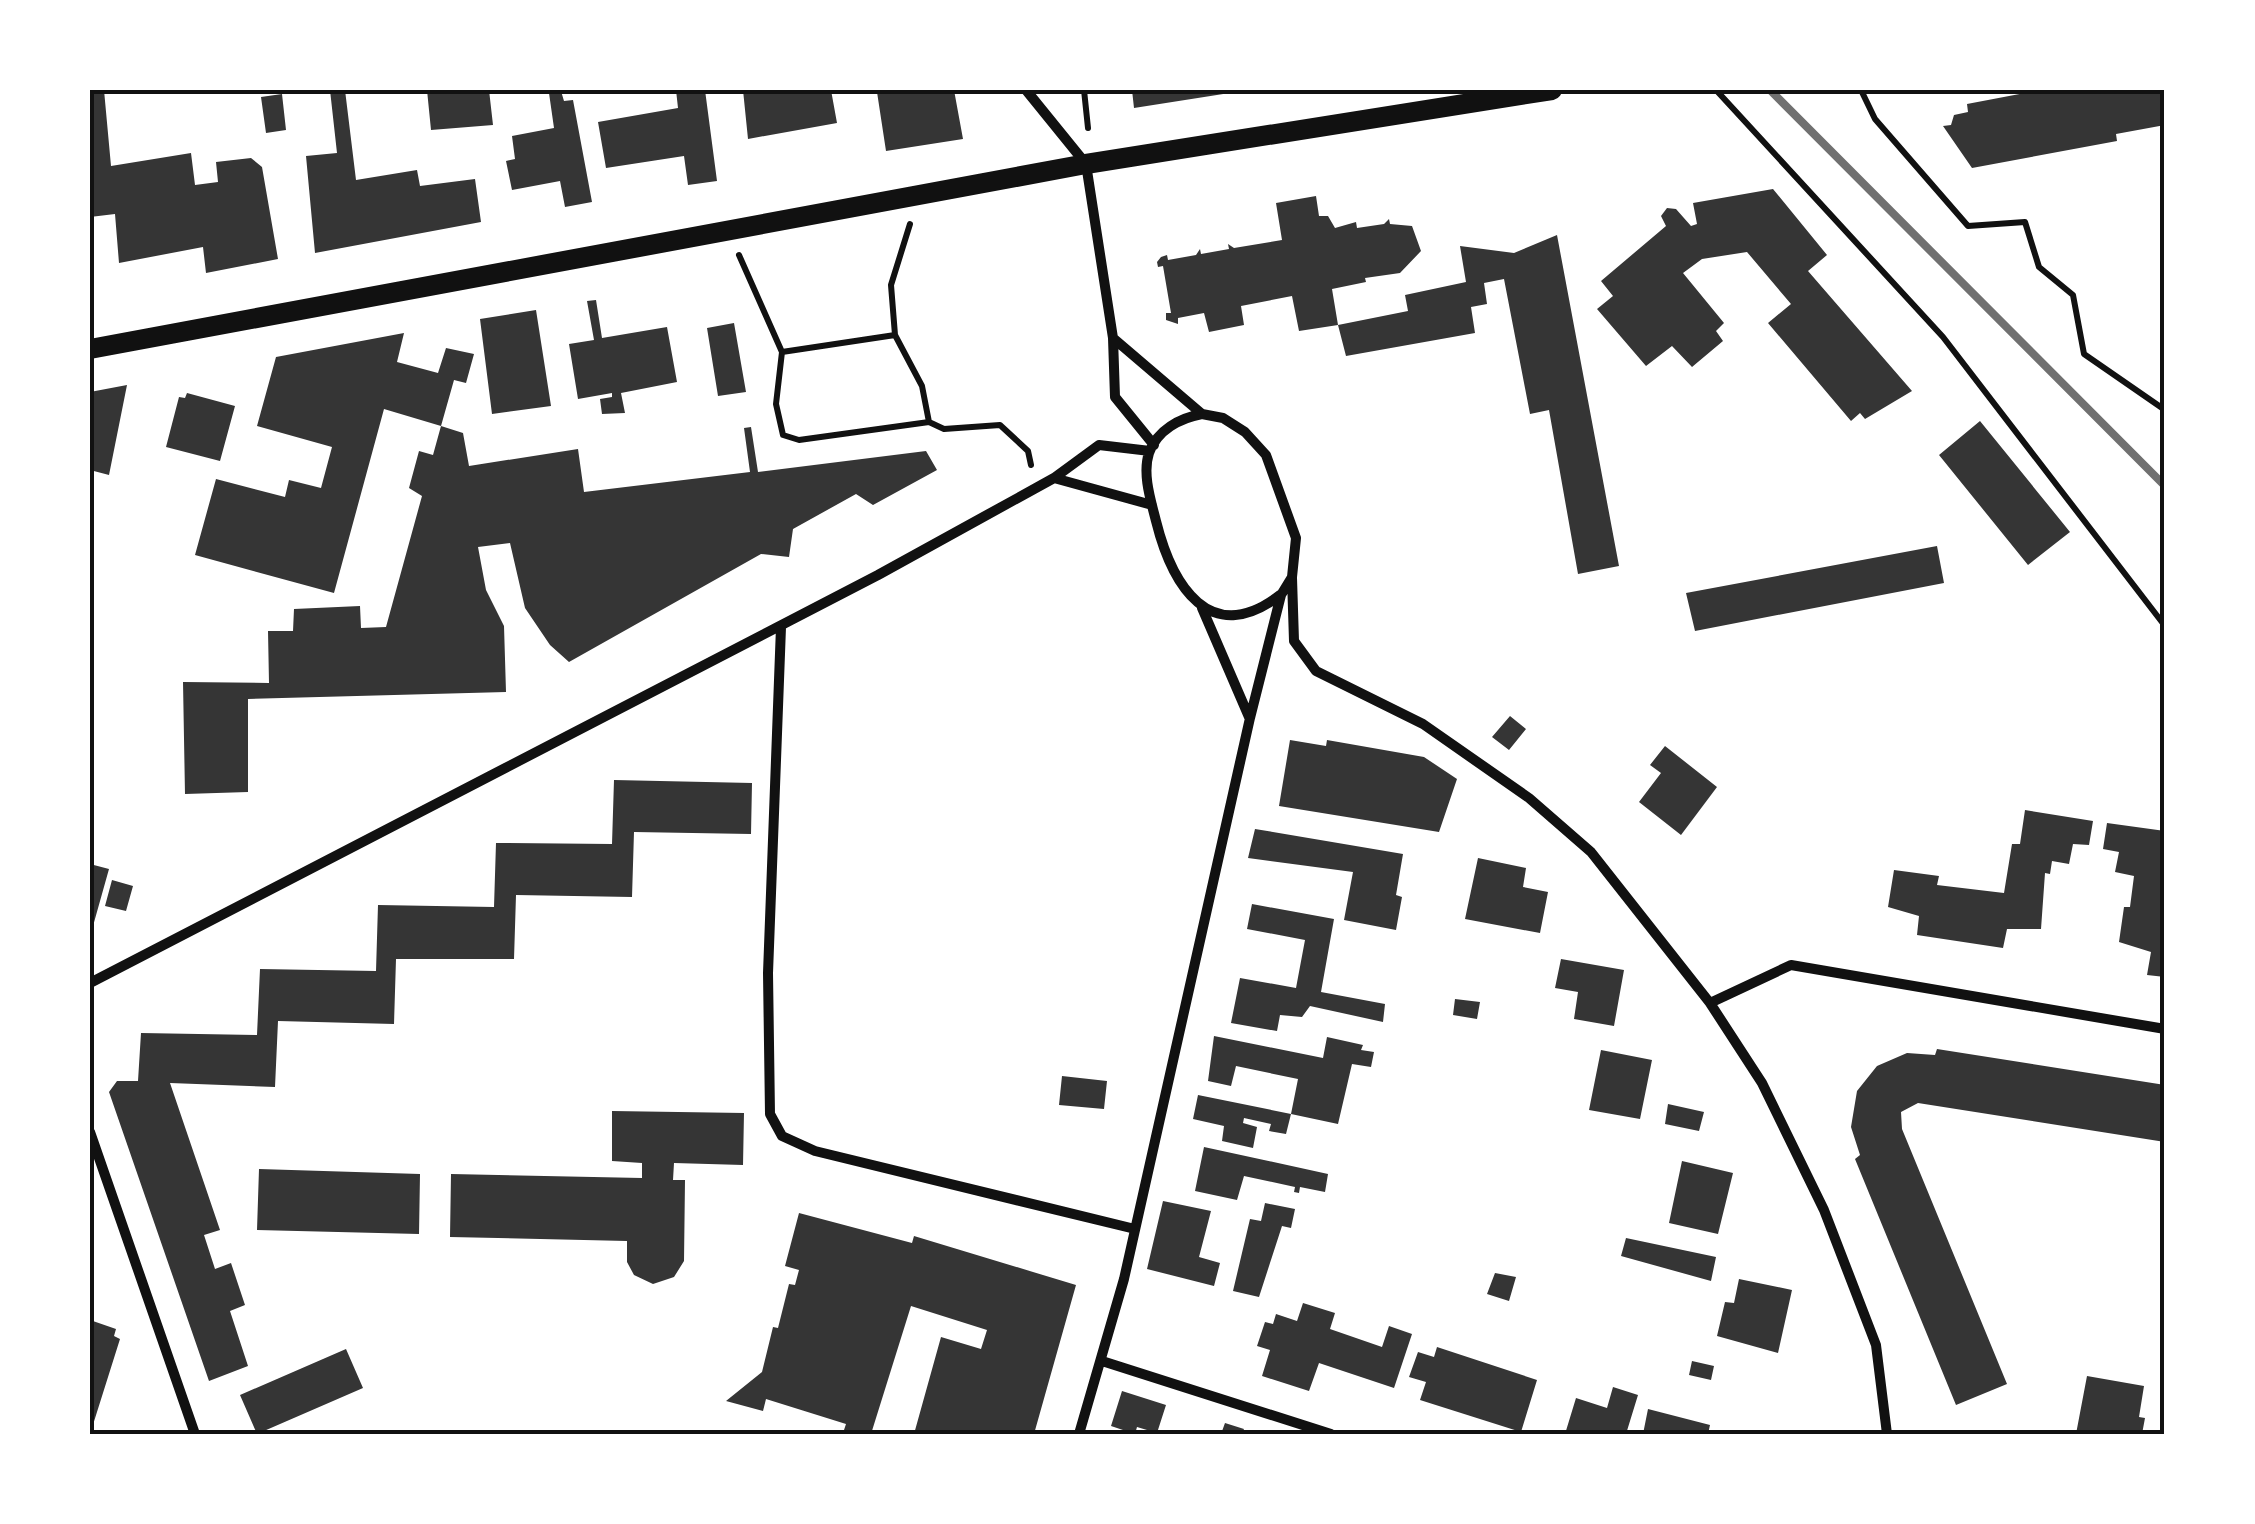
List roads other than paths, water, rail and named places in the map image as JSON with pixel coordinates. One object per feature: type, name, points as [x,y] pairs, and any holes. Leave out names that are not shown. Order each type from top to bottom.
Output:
[{"type":"main road","points":[[90,350],[1086,164],[1552,90]]},
{"type":"street","points":[[1026,90],[1086,164],[1113,338],[1114,397],[1152,448]]},
{"type":"street","points":[[1113,338],[1202,414],[1223,418],[1245,432],[1266,455],[1296,538],[1292,577],[1294,641],[1316,671],[1423,724],[1529,798],[1591,852],[1710,1003],[1762,1083],[1824,1210],[1876,1345],[1887,1434]]},
{"type":"street","points":[[1202,414],[1167,428],[1152,448],[1146,468],[1164,553],[1183,592],[1202,608],[1231,616],[1262,610],[1281,595]]},
{"type":"street","points":[[90,983],[780,627],[1054,478],[1099,444],[1152,448]]},
{"type":"street","points":[[1054,478],[1152,505]]},
{"type":"street","points":[[1079,1434],[1135,1230],[1250,718],[1281,595],[1292,577]]},
{"type":"street","points":[[1202,608],[1250,718]]},
{"type":"street","points":[[780,627],[768,1037],[770,1114],[782,1136],[814,1151],[1135,1230]]},
{"type":"street","points":[[1710,1003],[1791,965],[2165,1029]]},
{"type":"street","points":[[90,1132],[195,1434]]},
{"type":"street","points":[[1102,1361],[1332,1434]]},
{"type":"railway","points":[[1770,90],[2165,486]]}]
